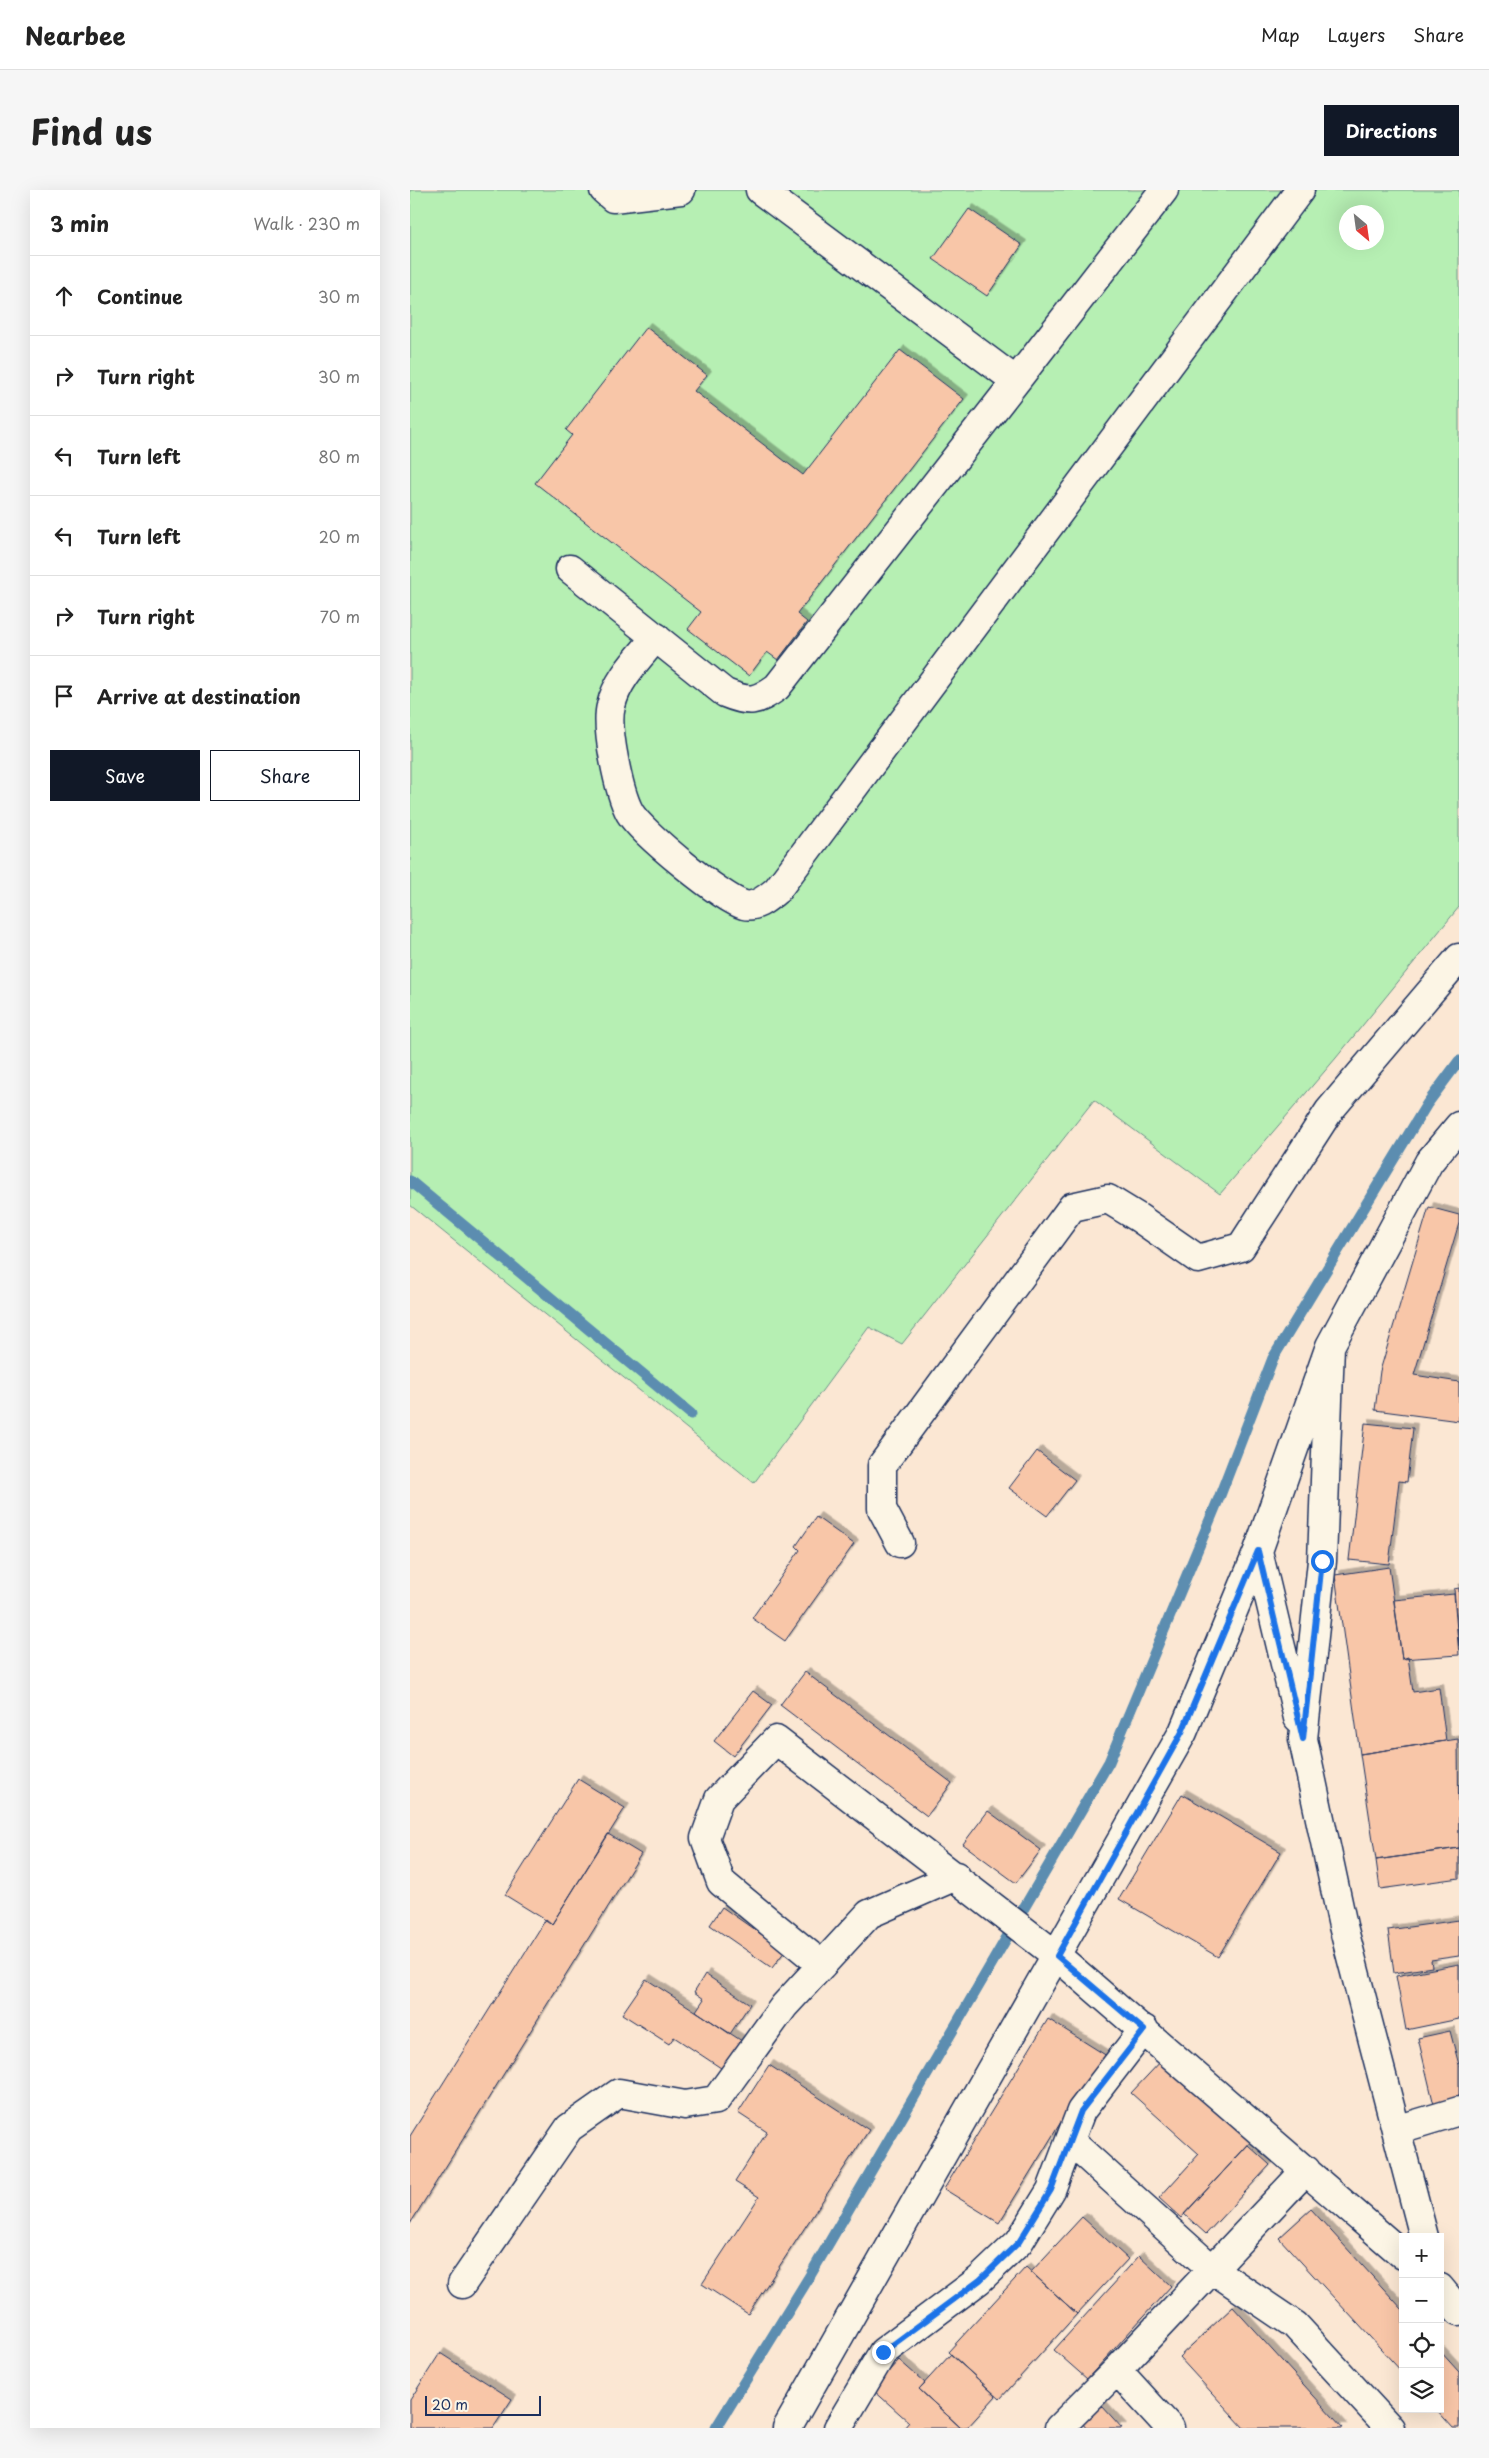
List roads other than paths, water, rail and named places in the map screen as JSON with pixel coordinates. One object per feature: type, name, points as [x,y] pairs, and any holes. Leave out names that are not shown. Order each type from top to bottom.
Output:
[{"type":"street","points":[[604,190],[613,198],[681,190]]},
{"type":"street","points":[[760,190],[1016,381]]},
{"type":"street","points":[[570,569],[726,693],[744,700],[761,699],[778,687],[1164,190]]},
{"type":"street","points":[[656,637],[614,692],[610,709],[617,779],[623,800],[646,832],[726,896],[746,906],[763,902],[777,890],[1300,190]]},
{"type":"street","points":[[900,1543],[882,1509],[882,1466],[1072,1207],[1108,1199],[1198,1259],[1241,1247],[1329,1111],[1459,958]]},
{"type":"street","points":[[787,2428],[1057,1956],[1182,1732],[1258,1551],[1330,1346],[1429,1162],[1459,1126]]},
{"type":"street","points":[[1303,1739],[1322,1561],[1330,1346]]},
{"type":"street","points":[[1258,1551],[1303,1739],[1343,1926],[1423,2233]]},
{"type":"street","points":[[822,1965],[721,1882],[704,1838],[719,1799],[776,1740],[956,1876],[1057,1956],[1399,2251]]},
{"type":"street","points":[[462,2284],[569,2128],[619,2093],[685,2105],[716,2100],[784,2006],[869,1914],[956,1876]]},
{"type":"street","points":[[838,2428],[883,2352],[980,2280],[1019,2242],[1051,2190],[1081,2111],[1144,2030]]},
{"type":"street","points":[[1396,2130],[1459,2111]]},
{"type":"street","points":[[1070,2141],[1212,2269],[1295,2325],[1390,2428]]},
{"type":"street","points":[[1058,2428],[1117,2370],[1306,2170]]},
{"type":"street","points":[[1444,2293],[1459,2311]]},
{"type":"street","points":[[1117,2370],[1170,2428]]},
{"type":"waterway","points":[[716,2428],[808,2279],[1109,1762],[1219,1498],[1273,1358],[1427,1104],[1459,1061]]},
{"type":"waterway","points":[[410,1181],[691,1414]]}]
